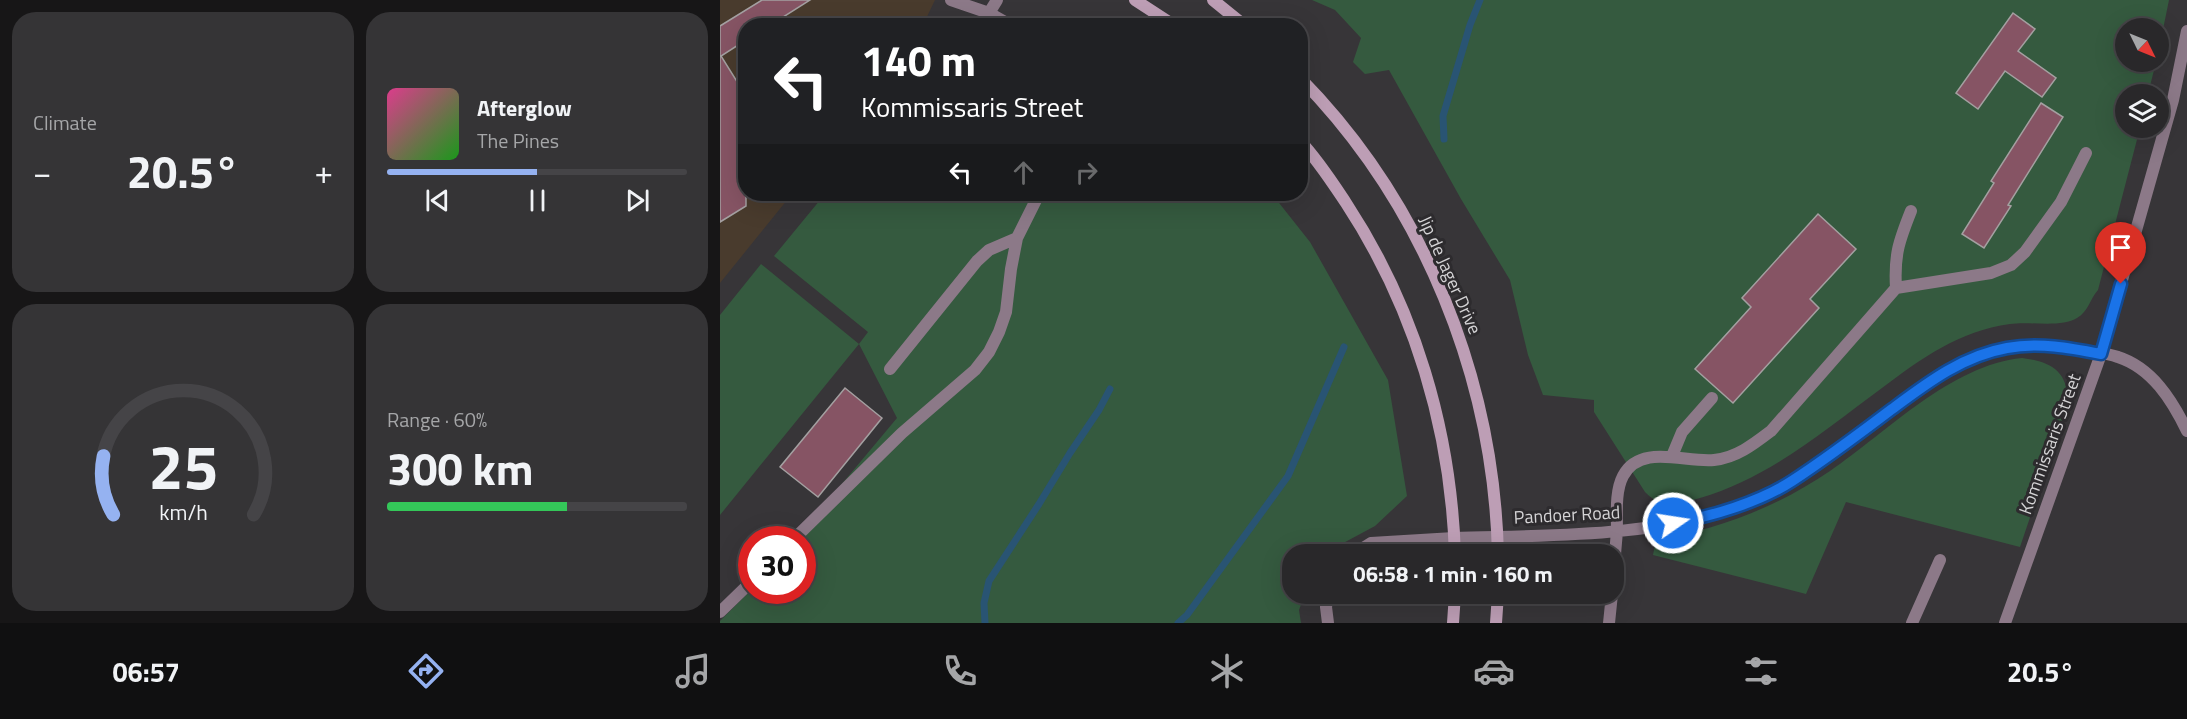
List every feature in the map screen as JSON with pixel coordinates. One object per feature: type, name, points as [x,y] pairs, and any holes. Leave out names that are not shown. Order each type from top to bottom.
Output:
[{"type":"main road","points":[[1135,0],[1163,18]]},
{"type":"main road","points":[[1213,0],[1235,18]]},
{"type":"main road","name":"Jip de Jager Drive","points":[[1308,87],[1370,161],[1396,202],[1420,244],[1450,311],[1467,360],[1487,439],[1498,544]]},
{"type":"main road","points":[[1308,151],[1336,188],[1363,230],[1389,279],[1413,334],[1436,407],[1444,444],[1450,482],[1454,544]]},
{"type":"main road","points":[[1453,623],[1454,604]]},
{"type":"main road","points":[[1496,623],[1497,604]]},
{"type":"street","points":[[951,0],[984,8],[1000,18]]},
{"type":"street","points":[[984,8],[997,0]]},
{"type":"street","name":"Kommissaris Street","points":[[2005,623],[2101,354],[2173,100],[2187,31]]},
{"type":"street","points":[[1616,544],[1619,490],[1623,476],[1635,462],[1648,458],[1672,456],[1713,460],[1736,454],[1753,446],[1771,430],[1896,288],[1991,273],[2011,265],[2042,231],[2061,202],[2086,153]]},
{"type":"street","points":[[807,526],[902,433],[975,370],[989,352],[1006,312],[1017,238],[1036,201]]},
{"type":"street","points":[[1896,288],[1894,262],[1911,211]]},
{"type":"street","points":[[890,369],[977,261],[989,250],[1017,238]]},
{"type":"street","name":"Pandoer Road","points":[[1369,544],[1617,531],[1690,520],[1743,504],[1790,483],[1933,379],[1962,362],[1984,353],[2007,348],[2031,345],[2055,346],[2117,356],[2152,378],[2174,403],[2187,431]]},
{"type":"street","points":[[1672,456],[1682,432],[1712,398]]},
{"type":"street","points":[[1912,623],[1940,560]]},
{"type":"street","points":[[720,612],[738,595]]},
{"type":"street","points":[[1326,604],[1328,623]]},
{"type":"street","points":[[1609,623],[1611,604]]},
{"type":"shaded area","points":[[720,0],[935,0],[926,18],[738,18],[738,201],[786,201],[720,283]]},
{"type":"green space","points":[[1312,0],[2169,0],[2165,18],[2115,18],[2115,72],[2154,72],[2150,84],[2115,84],[2115,138],[2137,138],[2098,290],[2084,312],[2077,318],[2063,323],[2010,324],[1958,339],[1912,366],[1818,436],[1773,465],[1725,489],[1678,504],[1664,504],[1645,492],[1594,412],[1594,400],[1543,395],[1528,355],[1510,280],[1461,199],[1389,70],[1365,74],[1353,62],[1361,38],[1335,10]]},
{"type":"green space","points":[[819,201],[1278,201],[1310,242],[1388,380],[1407,496],[1375,526],[1341,544],[1282,544],[1282,604],[1301,604],[1299,610],[1301,623],[720,623],[738,603],[816,604],[816,526],[807,526],[897,418],[859,344],[868,332],[774,256]]},
{"type":"green space","points":[[761,264],[859,344],[720,515],[720,315]]},
{"type":"green space","points":[[2022,358],[2044,363],[2059,372],[2066,388],[2067,399],[2066,411],[2020,547],[1846,502],[1806,594],[1653,555],[1656,540],[1702,530],[1768,506],[1830,471],[1921,402],[1945,387],[1970,373],[1996,363]]},
{"type":"building","points":[[762,0],[810,0],[782,18],[738,18],[738,45],[721,56],[738,83],[738,201],[746,201],[746,206],[720,222],[720,26]]},
{"type":"building","points":[[2013,13],[2035,29],[2018,51],[2056,78],[2042,97],[2005,71],[1978,109],[1956,93]]},
{"type":"building","points":[[2041,103],[2063,117],[1984,248],[1962,234],[1994,183],[1991,181]]},
{"type":"building","points":[[1818,214],[1856,249],[1810,299],[1819,308],[1733,403],[1695,369],[1751,307],[1742,298]]},
{"type":"building","points":[[845,388],[882,418],[818,497],[780,467]]},
{"type":"waterway","points":[[1444,139],[1443,116],[1470,25],[1480,0]]},
{"type":"waterway","points":[[1178,623],[1187,615],[1288,476],[1344,347]]},
{"type":"waterway","points":[[985,623],[984,603],[989,581],[1099,410],[1110,389]]},
{"type":"route","points":[[1673,523],[1743,504],[1790,483],[1933,379],[1962,362],[1984,353],[2031,345],[2055,346],[2101,354],[2121,284]]}]
